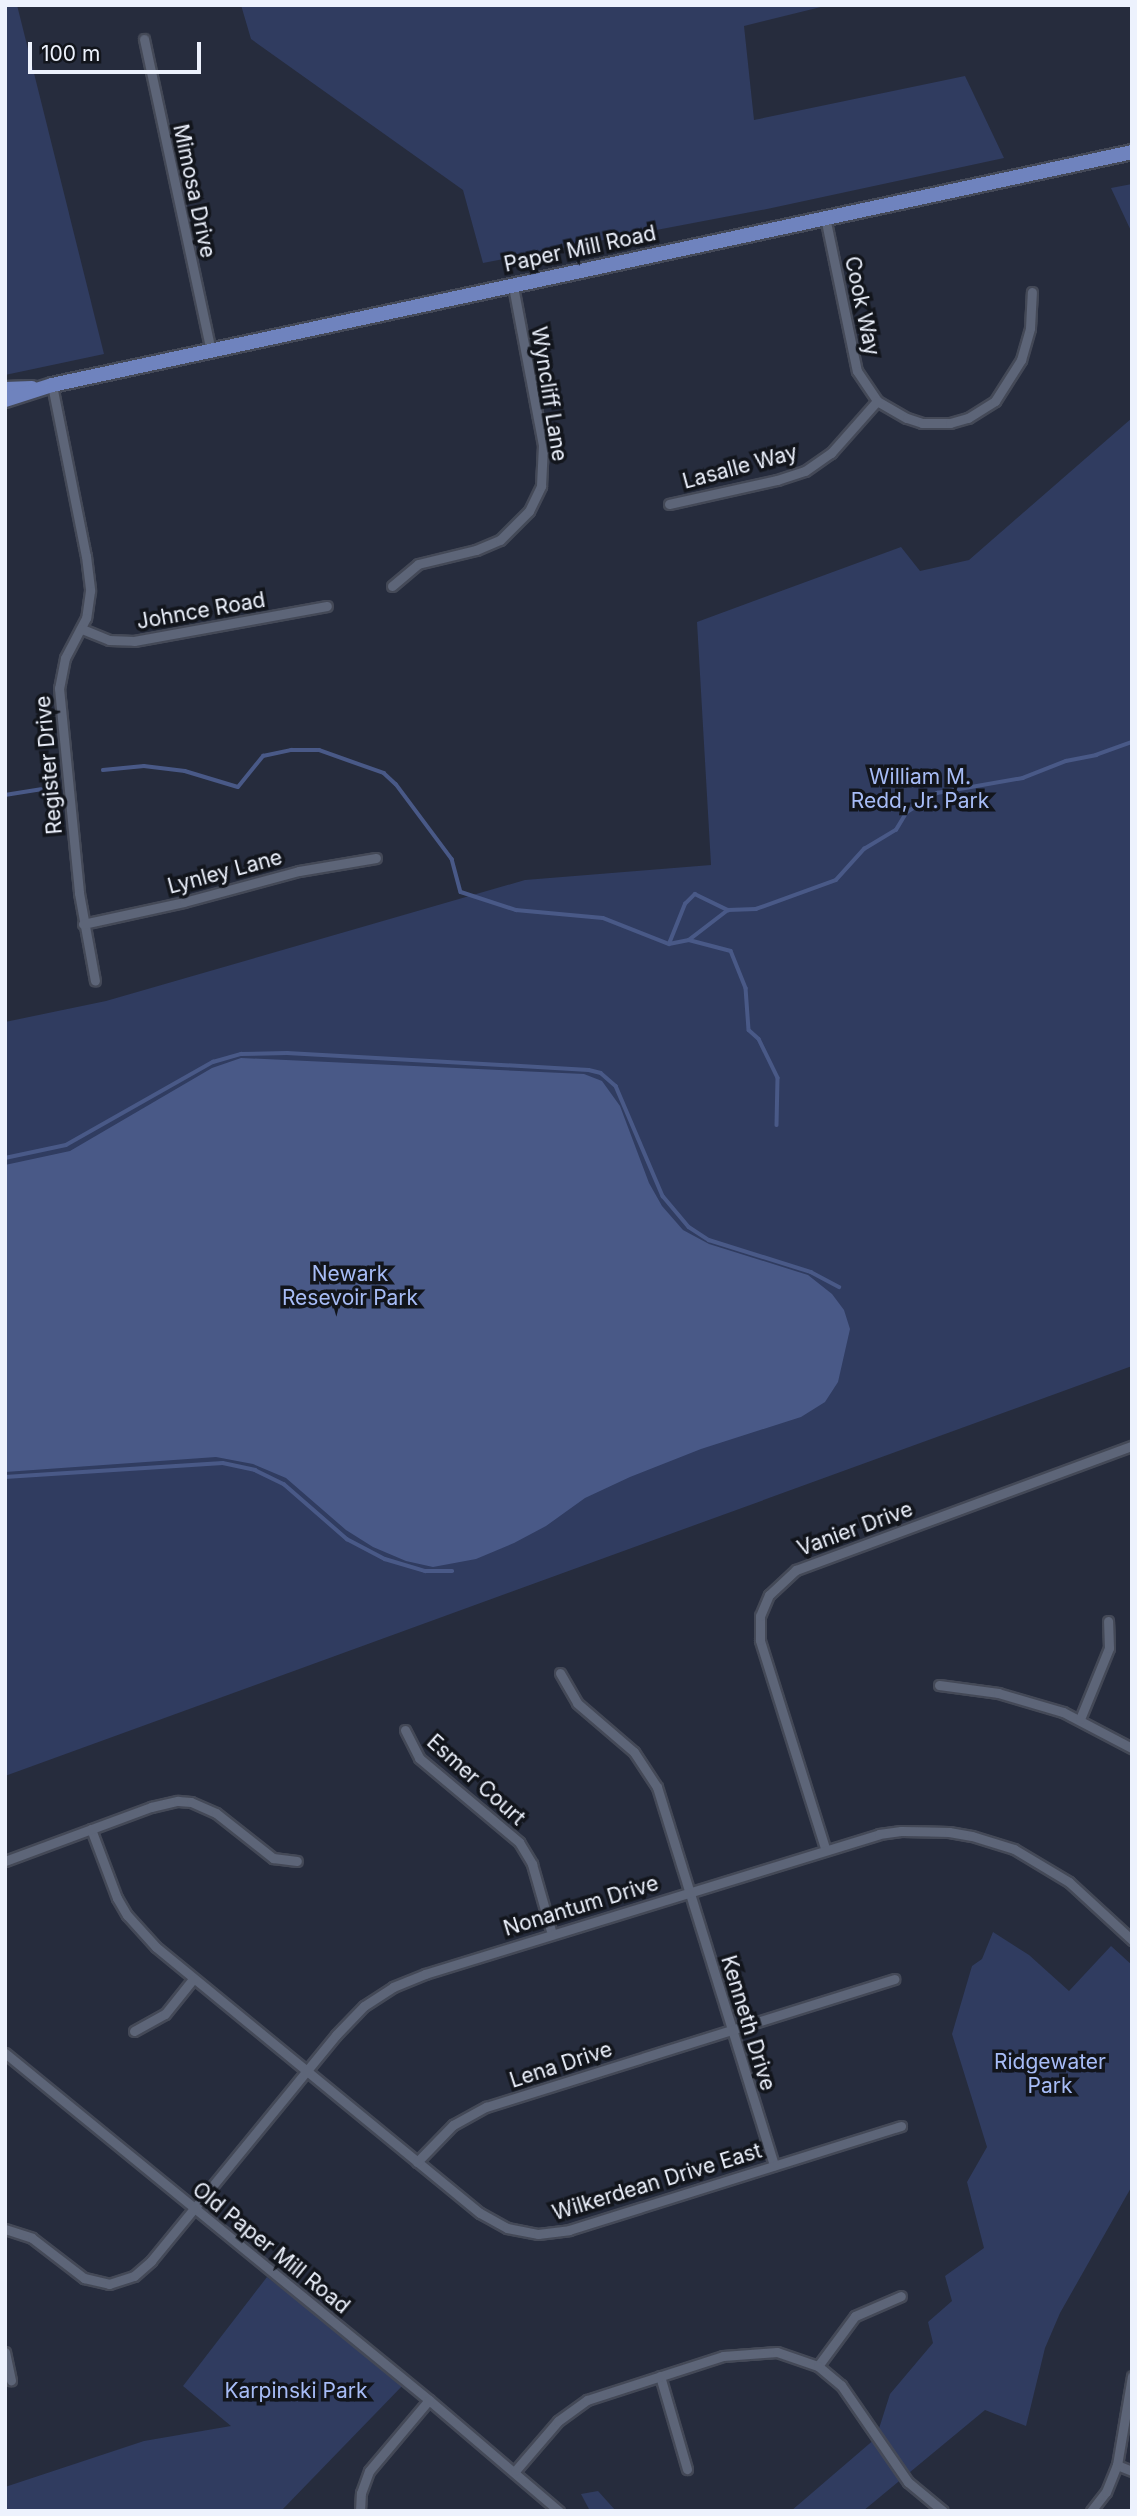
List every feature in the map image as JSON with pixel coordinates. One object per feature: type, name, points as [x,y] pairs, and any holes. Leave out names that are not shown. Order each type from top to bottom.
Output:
[{"type":"main road","name":"Paper Mill Road","points":[[5,400],[44,387],[1132,152]]},
{"type":"main road","name":"Paper Mill Road","points":[[5,389],[44,387]]},
{"type":"street","name":"Mimosa Drive","points":[[144,39],[211,351]]},
{"type":"street","name":"Cook Way","points":[[825,217],[851,353],[857,371],[877,401],[907,418],[936,424],[968,418],[983,410],[1005,389],[1021,360],[1030,328],[1032,292]]},
{"type":"street","name":"Wyncliff Lane","points":[[391,586],[418,564],[476,551],[500,540],[529,512],[541,486],[543,445],[513,286]]},
{"type":"street","name":"Register Drive","points":[[44,387],[89,575],[90,591],[82,629],[65,658],[59,688],[83,924],[95,981]]},
{"type":"street","name":"Lasalle Way","points":[[669,504],[777,480],[805,471],[831,453],[877,401]]},
{"type":"street","name":"Johnce Road","points":[[82,629],[109,640],[134,641],[327,606]]},
{"type":"street","name":"Lynley Lane","points":[[83,924],[184,902],[299,871],[376,858]]},
{"type":"street","name":"Vanier Drive","points":[[825,1848],[760,1640],[760,1616],[768,1595],[796,1570],[1132,1446]]},
{"type":"street","points":[[1080,1719],[1109,1648],[1108,1621]]},
{"type":"street","name":"Kenneth Drive","points":[[560,1673],[577,1703],[634,1752],[650,1773],[774,2165]]},
{"type":"street","points":[[939,1685],[998,1693],[1080,1719],[1132,1748]]},
{"type":"street","name":"Esmer Court","points":[[405,1730],[419,1758],[519,1842],[532,1864],[552,1934]]},
{"type":"street","points":[[5,1860],[158,1805],[191,1802],[216,1813],[273,1858],[297,1861]]},
{"type":"street","name":"Wilkerdean Drive East","points":[[91,1829],[108,1878],[127,1915],[156,1947],[417,2162],[494,2222],[522,2233],[569,2230],[901,2126]]},
{"type":"street","name":"Nonantum Drive","points":[[5,2229],[32,2238],[85,2278],[109,2284],[134,2276],[151,2261],[350,2019],[393,1987],[425,1973],[825,1848],[901,1831],[949,1832],[994,1842],[1052,1869],[1132,1940]]},
{"type":"street","points":[[134,2031],[165,2014],[193,1979]]},
{"type":"street","name":"Lena Drive","points":[[417,2162],[439,2138],[475,2112],[894,1979]]},
{"type":"street","name":"Old Paper Mill Road","points":[[5,2053],[429,2400],[559,2511]]},
{"type":"street","points":[[818,2366],[855,2316],[901,2296]]},
{"type":"street","points":[[514,2471],[558,2421],[579,2405],[607,2392],[723,2356],[757,2351],[791,2355],[818,2366],[851,2396],[908,2482],[943,2511]]},
{"type":"street","points":[[5,2352],[11,2380]]},
{"type":"street","points":[[660,2376],[687,2469]]},
{"type":"street","points":[[1091,2511],[1106,2492],[1117,2465],[1132,2376]]},
{"type":"street","points":[[360,2511],[361,2493],[369,2471],[429,2400]]},
{"type":"street","points":[[1117,2465],[1132,2471]]},
{"type":"green space","points":[[5,5],[17,5],[104,354],[5,375]]},
{"type":"green space","points":[[241,5],[829,5],[744,26],[754,120],[965,76],[1004,158],[767,209],[483,263],[463,190],[251,39]]},
{"type":"green space","points":[[1132,184],[1132,233],[1111,188]]},
{"type":"green space","name":"Newark Resevoir Park","points":[[1132,418],[1132,1366],[5,1776],[5,1022],[106,1001],[525,880],[711,865],[697,622],[901,547],[920,571],[969,560]]},
{"type":"green space","name":"Ridgewater Park","points":[[993,1932],[1029,1955],[1069,1991],[1111,1946],[1132,1965],[1132,2186],[1060,2313],[1045,2348],[1026,2426],[985,2410],[863,2511],[791,2511],[876,2438],[890,2394],[933,2343],[928,2322],[952,2301],[945,2276],[984,2248],[967,2182],[987,2147],[952,2034],[972,1966],[982,1959]]},
{"type":"green space","name":"Karpinski Park","points":[[267,2277],[405,2383],[281,2511],[5,2511],[5,2487],[144,2441],[231,2426],[183,2386]]},
{"type":"green space","points":[[598,2491],[616,2511],[590,2511],[581,2494]]},
{"type":"shaded area","points":[[241,1058],[584,1074],[602,1081],[620,1106],[649,1183],[662,1206],[683,1230],[709,1244],[808,1275],[832,1294],[844,1310],[850,1329],[838,1382],[825,1402],[801,1417],[701,1449],[630,1477],[585,1498],[546,1526],[514,1543],[476,1559],[433,1567],[406,1561],[373,1547],[346,1530],[286,1478],[253,1464],[216,1457],[5,1472],[5,1165],[70,1151],[212,1068]]},
{"type":"waterway","points":[[103,770],[144,766],[185,771],[238,787],[263,756],[291,750],[319,750],[384,773],[396,784],[452,859],[461,892],[516,910],[603,918],[669,944],[689,940],[728,910],[756,909],[836,880],[864,849],[896,830],[907,812],[937,793],[1023,778],[1066,761],[1096,755],[1132,742]]},
{"type":"waterway","points":[[5,795],[41,789]]},
{"type":"waterway","points":[[669,944],[685,904],[695,894],[728,910]]},
{"type":"waterway","points":[[689,940],[731,951],[746,988],[749,1030],[759,1039],[778,1078],[777,1125]]},
{"type":"waterway","points":[[5,1158],[66,1145],[213,1062],[241,1054],[287,1053],[589,1070],[601,1073],[616,1086],[663,1196],[689,1227],[709,1240],[811,1272],[839,1287]]},
{"type":"waterway","points":[[5,1477],[223,1463],[255,1470],[284,1484],[347,1539],[385,1559],[425,1571],[452,1571]]},
{"type":"park label","name":"William M. Redd, Jr. Park","points":[[920,789]]}]
